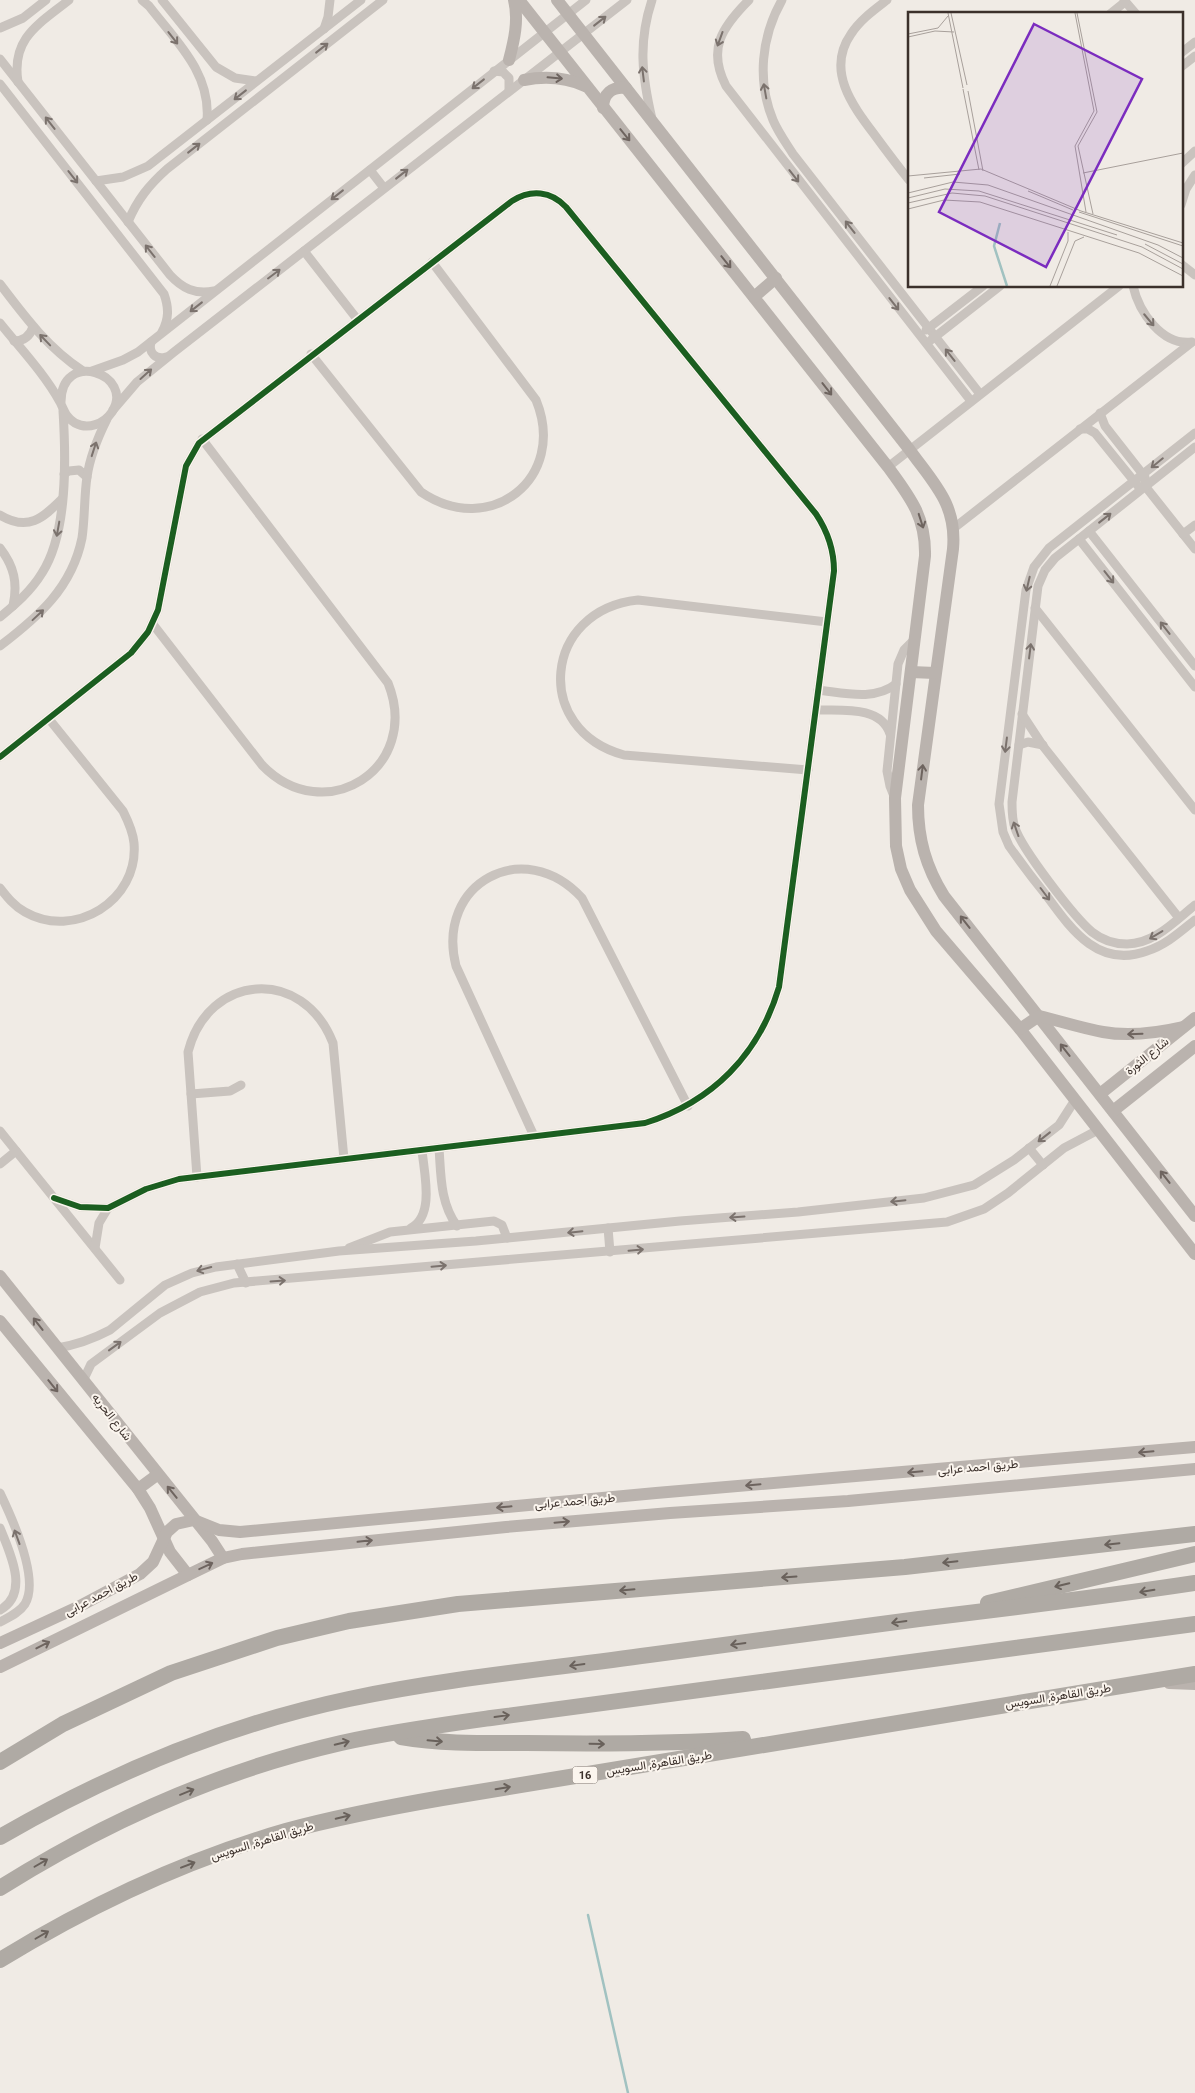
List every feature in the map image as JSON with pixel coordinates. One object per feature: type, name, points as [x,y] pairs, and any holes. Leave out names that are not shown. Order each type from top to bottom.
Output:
[{"type":"highway","points":[[0,1762],[72,1720],[171,1674],[268,1641],[349,1621],[458,1604],[905,1567],[1195,1534]]},
{"type":"highway","points":[[923,1619],[1195,1554]]},
{"type":"highway","points":[[0,1838],[90,1789],[184,1748],[265,1721],[348,1699],[442,1683],[1195,1584]]},
{"type":"highway","points":[[0,1888],[93,1834],[151,1806],[202,1786],[295,1755],[386,1734],[509,1715],[1195,1624]]},
{"type":"highway","name":"طريق القاهرة, السويس","points":[[0,1960],[64,1922],[136,1887],[210,1856],[286,1832],[344,1817],[403,1805],[1195,1674]]},
{"type":"highway","points":[[386,1734],[444,1742],[628,1744],[674,1744],[820,1735]]},
{"type":"street","points":[[0,28],[23,18],[46,0]]},
{"type":"street","points":[[18,82],[17,60],[20,48],[32,29],[69,0]]},
{"type":"street","points":[[162,0],[207,58],[225,74],[256,82]]},
{"type":"street","points":[[323,30],[328,17],[330,0]]},
{"type":"street","points":[[96,181],[130,175],[159,158],[361,0]]},
{"type":"street","points":[[128,222],[139,198],[147,187],[167,169],[383,0]]},
{"type":"street","points":[[508,60],[514,41],[516,22],[514,0]]},
{"type":"street","points":[[520,0],[603,108],[888,467],[915,505],[924,530],[925,556],[895,798],[896,846],[901,869],[910,890],[936,931],[1020,1030],[1195,1254]]},
{"type":"street","points":[[557,0],[909,450],[942,495],[950,510],[954,528],[953,549],[918,804],[921,843],[926,862],[944,896],[1195,1216]]},
{"type":"street","points":[[0,617],[13,607],[34,585],[50,559],[58,530],[64,474],[60,394],[68,379],[123,360],[151,342],[586,0]]},
{"type":"street","points":[[0,323],[39,371],[69,418],[84,426],[101,423],[111,414],[137,382],[166,358],[627,0]]},
{"type":"street","points":[[652,0],[647,16],[643,42],[642,69],[653,122]]},
{"type":"street","points":[[749,0],[729,22],[717,46],[717,60],[723,80],[743,111],[971,401]]},
{"type":"street","points":[[782,0],[772,20],[766,40],[763,61],[766,95],[774,122],[793,154],[980,394]]},
{"type":"street","points":[[887,0],[858,24],[849,36],[843,49],[840,64],[841,79],[852,105],[907,174]]},
{"type":"street","points":[[1112,12],[1125,1],[1134,12]]},
{"type":"street","points":[[147,2],[195,66],[205,86],[208,120]]},
{"type":"street","points":[[23,18],[24,26],[32,29]]},
{"type":"street","points":[[1182,52],[1195,42]]},
{"type":"street","points":[[1182,66],[1195,56]]},
{"type":"street","points":[[195,66],[203,65],[207,58]]},
{"type":"street","points":[[0,59],[177,283],[186,289],[196,292],[216,291]]},
{"type":"street","points":[[494,71],[506,75],[510,83],[509,91]]},
{"type":"street","points":[[524,80],[551,77],[569,80],[586,86]]},
{"type":"street","points":[[0,84],[152,276],[164,294],[168,304],[167,320],[160,335]]},
{"type":"street","points":[[603,108],[605,96],[609,92],[620,87],[626,88]]},
{"type":"street","points":[[1182,163],[1195,151]]},
{"type":"street","points":[[159,158],[159,167],[167,169]]},
{"type":"street","points":[[370,170],[384,188]]},
{"type":"street","points":[[1182,202],[1186,189],[1195,175]]},
{"type":"street","points":[[0,757],[130,653],[143,639],[158,610],[186,466],[202,439],[518,197],[537,193],[550,195],[562,202],[821,521],[831,545],[834,562],[827,622],[779,987],[762,1030],[741,1062],[713,1089],[688,1106],[645,1123],[197,1177],[161,1184],[131,1195],[108,1208],[99,1223],[94,1248]]},
{"type":"street","points":[[304,251],[357,319]]},
{"type":"street","points":[[311,354],[422,492],[445,505],[458,508],[486,507],[511,497],[530,478],[540,460],[544,440],[542,413],[536,400],[432,262]]},
{"type":"street","points":[[1182,265],[1195,275]]},
{"type":"street","points":[[152,276],[158,275],[164,268]]},
{"type":"street","points":[[754,297],[776,278]]},
{"type":"street","points":[[0,284],[33,327],[56,351],[88,371],[100,373],[113,385],[116,402],[93,452],[87,477],[81,540],[78,554],[66,581],[49,605],[39,615],[0,646]]},
{"type":"street","points":[[919,336],[980,288]]},
{"type":"street","points":[[926,344],[994,288]]},
{"type":"street","points":[[888,467],[1116,288]]},
{"type":"street","points":[[1134,288],[1143,312],[1155,327],[1171,338],[1193,342]]},
{"type":"street","points":[[14,341],[20,341],[28,336],[33,327]]},
{"type":"street","points":[[151,342],[150,349],[153,355],[159,358],[166,358]]},
{"type":"street","points":[[954,528],[1193,342]]},
{"type":"street","points":[[1100,413],[1105,426],[1143,474],[1146,480],[1145,486]]},
{"type":"street","points":[[1080,429],[1088,430],[1095,434],[1133,482],[1140,486],[1145,486],[1195,549]]},
{"type":"street","points":[[1195,433],[1041,557],[1029,578],[1000,789],[1000,818],[1009,846],[1067,923],[1086,943],[1100,950],[1115,954],[1130,955],[1145,952],[1160,946],[1195,920]]},
{"type":"street","points":[[152,623],[262,764],[283,782],[309,792],[336,791],[350,787],[373,772],[389,750],[396,723],[396,709],[388,683],[202,439]]},
{"type":"street","points":[[1195,447],[1049,564],[1041,578],[1012,802],[1015,828],[1027,850],[1084,924],[1104,939],[1128,944],[1152,938],[1195,905]]},
{"type":"street","points":[[64,474],[69,471],[79,470],[87,477]]},
{"type":"street","points":[[0,515],[16,522],[34,521],[42,517],[62,499]]},
{"type":"street","points":[[1183,534],[1195,525]]},
{"type":"street","points":[[1089,531],[1195,666]]},
{"type":"street","points":[[1079,539],[1195,687]]},
{"type":"street","points":[[0,548],[14,571],[16,594],[13,607]]},
{"type":"street","points":[[1041,557],[1049,564]]},
{"type":"street","points":[[808,770],[624,755],[611,752],[588,738],[571,717],[562,692],[562,665],[571,640],[588,619],[600,611],[625,602],[638,600],[827,622]]},
{"type":"street","points":[[1036,608],[1195,810]]},
{"type":"street","points":[[895,798],[888,775],[896,684],[901,655],[915,639]]},
{"type":"street","points":[[911,672],[935,673]]},
{"type":"street","points":[[1015,674],[1027,675]]},
{"type":"street","points":[[818,690],[870,695],[881,692],[896,684]]},
{"type":"street","points":[[1013,690],[1025,691]]},
{"type":"street","points":[[868,713],[870,695]]},
{"type":"street","points":[[816,710],[868,713],[883,721],[891,736]]},
{"type":"street","points":[[1022,714],[1043,746],[1179,918]]},
{"type":"street","points":[[0,888],[10,901],[24,912],[40,919],[58,922],[75,921],[92,915],[114,899],[128,878],[133,861],[134,844],[131,826],[124,811],[48,719]]},
{"type":"street","points":[[1019,745],[1028,742],[1043,746]]},
{"type":"street","points":[[534,1136],[456,966],[452,950],[452,934],[455,919],[466,898],[483,881],[512,869],[528,868],[544,871],[565,882],[582,898],[688,1106]]},
{"type":"street","points":[[197,1177],[188,1052],[199,1024],[208,1012],[234,994],[249,990],[280,991],[294,996],[319,1015],[327,1028],[333,1043],[344,1159]]},
{"type":"street","points":[[1039,1016],[1104,1032],[1131,1035],[1157,1033],[1183,1027]]},
{"type":"street","points":[[1020,1030],[1039,1016]]},
{"type":"street","name":"شارع الثورة","points":[[1100,1094],[1195,1018]]},
{"type":"street","name":"شارع الثورة","points":[[1113,1111],[1195,1046]]},
{"type":"street","points":[[191,1094],[230,1091],[241,1085]]},
{"type":"street","points":[[57,1348],[80,1343],[110,1330],[165,1285],[204,1269],[339,1251],[798,1212],[924,1198],[974,1185],[1014,1160],[1059,1125],[1075,1100]]},
{"type":"street","points":[[83,1381],[91,1364],[160,1312],[200,1292],[234,1283],[947,1222],[984,1209],[1008,1193],[1064,1148],[1098,1130]]},
{"type":"street","points":[[0,1131],[120,1280]]},
{"type":"street","points":[[439,1148],[444,1200],[457,1226]]},
{"type":"street","points":[[1029,1148],[1043,1165]]},
{"type":"street","points":[[407,1229],[416,1225],[423,1217],[426,1202],[422,1150]]},
{"type":"street","points":[[0,1164],[16,1152]]},
{"type":"street","points":[[54,1198],[80,1207],[108,1208]]},
{"type":"street","points":[[426,1202],[444,1200]]},
{"type":"street","points":[[339,1251],[378,1236],[407,1229],[457,1226],[494,1221],[502,1225],[507,1238]]},
{"type":"street","points":[[608,1228],[610,1252]]},
{"type":"street","points":[[237,1264],[246,1283]]},
{"type":"street","name":"شارع الحريه","points":[[0,1276],[212,1541],[223,1558]]},
{"type":"street","points":[[0,1322],[138,1489],[150,1508],[175,1560],[188,1575]]},
{"type":"street","name":"طريق احمد عرابى","points":[[0,1643],[133,1579],[153,1562],[164,1538],[176,1524],[194,1520],[219,1530],[240,1532],[646,1494],[1195,1447]]},
{"type":"street","points":[[1098,1456],[1100,1478]]},
{"type":"street","name":"طريق احمد عرابى","points":[[0,1667],[223,1558],[252,1552],[506,1527],[670,1513],[848,1501],[1195,1469]]},
{"type":"street","points":[[138,1489],[157,1474]]},
{"type":"street","points":[[0,1493],[24,1556],[30,1586],[26,1603],[16,1613],[0,1622]]},
{"type":"street","points":[[0,1528],[12,1561],[17,1586],[13,1599],[0,1610]]},
{"type":"street","points":[[12,1561],[24,1556]]},
{"type":"street","points":[[133,1579],[142,1586],[140,1597]]},
{"type":"street","points":[[13,1599],[26,1603]]},
{"type":"street","points":[[1150,1681],[1195,1684]]},
{"type":"waterway","points":[[588,1915],[628,2093]]},
{"type":"cycle path","points":[[0,757],[131,653],[148,632],[158,610],[186,466],[199,443],[512,201],[533,193],[547,195],[566,207],[816,514],[827,534],[831,548],[834,571],[779,987],[770,1012],[759,1034],[730,1073],[712,1089],[669,1114],[645,1123],[179,1179],[146,1189],[108,1208],[80,1207],[54,1198]]}]
